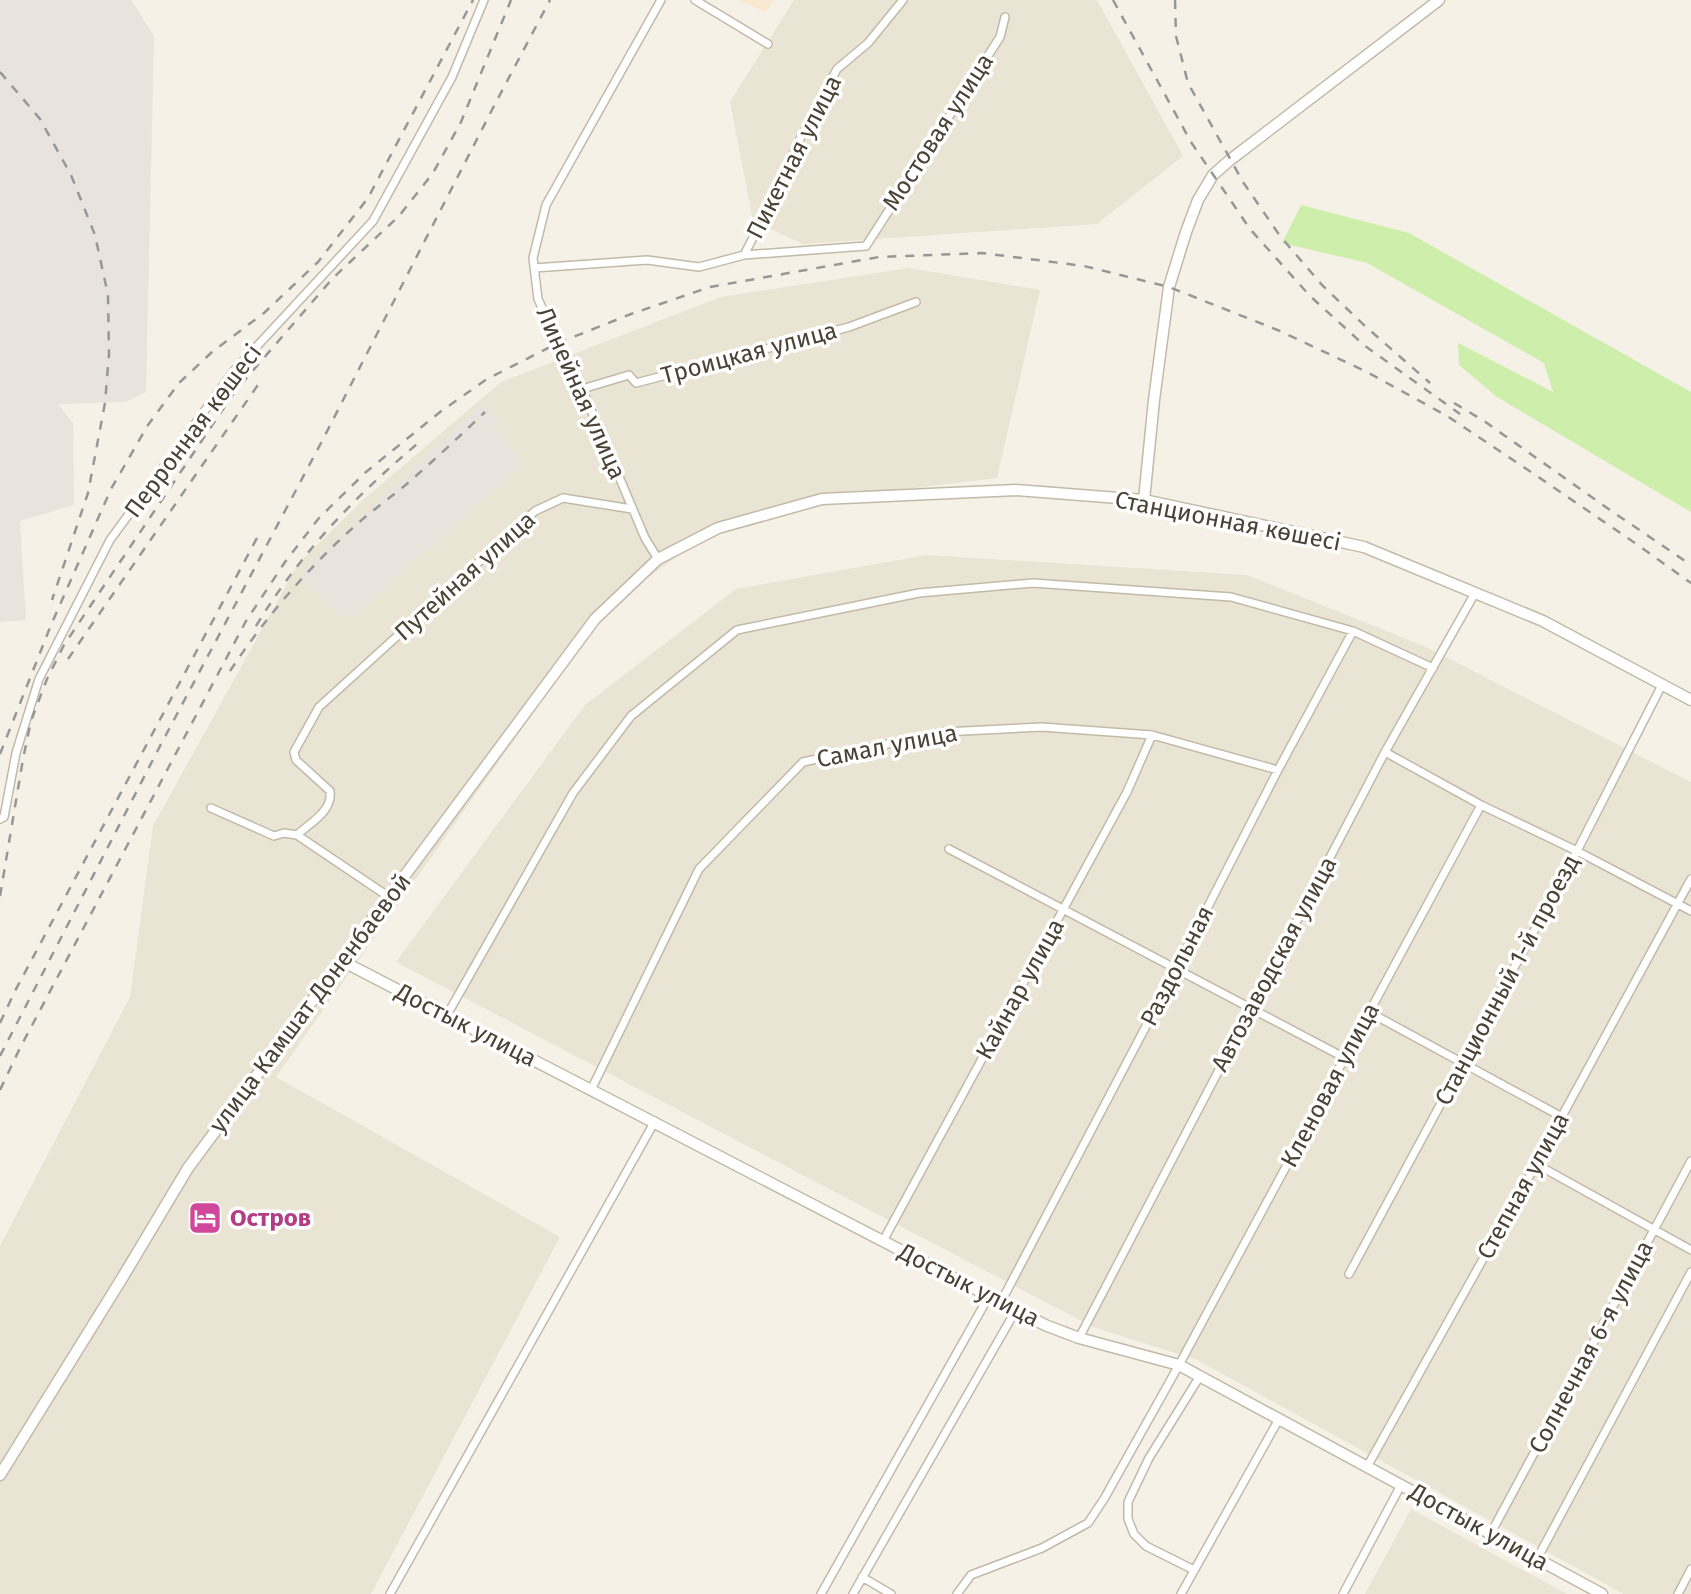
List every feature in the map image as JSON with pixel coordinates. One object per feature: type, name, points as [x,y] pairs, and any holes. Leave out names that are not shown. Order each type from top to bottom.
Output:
[{"type":"street","name":"Перронная көшесі","points":[[0,819],[4,817],[16,753],[39,678],[110,540],[233,372],[373,221],[452,77],[484,0]]},
{"type":"street","name":"Линейная улица","points":[[658,559],[632,509],[583,389],[558,344],[538,299],[533,258],[546,205],[661,0]]},
{"type":"street","points":[[695,0],[768,44]]},
{"type":"street","name":"Пикетная улица","points":[[744,255],[837,69],[868,43],[903,0]]},
{"type":"street","points":[[1144,500],[1168,287],[1198,200],[1213,175],[1230,160],[1439,0]]},
{"type":"street","name":"Мостовая улица","points":[[744,255],[866,246],[1000,37],[1005,17]]},
{"type":"street","points":[[534,268],[647,260],[699,267],[744,255]]},
{"type":"street","name":"Троицкая улица","points":[[583,389],[629,375],[636,383],[849,327],[916,302]]},
{"type":"street","name":"Станционная көшесі","points":[[658,559],[718,528],[822,499],[1016,490],[1144,500],[1363,547],[1543,621],[1691,700]]},
{"type":"street","name":"Путейная улица","points":[[297,835],[326,810],[331,798],[330,791],[296,760],[294,752],[319,707],[535,511],[563,498],[632,509]]},
{"type":"street","name":"улица Камшат Доненбаевой","points":[[0,1475],[188,1168],[595,619],[658,559]]},
{"type":"street","points":[[447,1015],[573,793],[631,716],[737,630],[919,593],[1033,583],[1231,597],[1353,631],[1433,668]]},
{"type":"street","name":"Автозаводская улица","points":[[1079,1338],[1385,752],[1475,593]]},
{"type":"street","name":"Раздольная","points":[[1002,1302],[1353,631]]},
{"type":"street","name":"Станционный 1-й проезд","points":[[1349,1274],[1577,851],[1662,685]]},
{"type":"street","name":"Самал улица","points":[[591,1090],[699,869],[803,762],[944,732],[1042,727],[1152,735],[1278,770]]},
{"type":"street","name":"Кайнар улица","points":[[883,1241],[1127,792],[1152,735]]},
{"type":"street","points":[[1385,752],[1481,805],[1577,851],[1691,911]]},
{"type":"street","name":"Кленовая улица","points":[[957,1594],[971,1575],[1042,1548],[1088,1523],[1104,1499],[1481,805]]},
{"type":"street","points":[[211,808],[274,836],[284,833],[297,835],[389,897]]},
{"type":"street","points":[[949,849],[1345,1058]]},
{"type":"street","name":"Степная улица","points":[[1367,1467],[1691,879]]},
{"type":"street","name":"Достык улица","points":[[342,961],[1045,1325],[1079,1338],[1179,1365],[1602,1594]]},
{"type":"street","points":[[1369,1012],[1562,1117]]},
{"type":"street","points":[[390,1594],[655,1121]]},
{"type":"street","name":"Солнечная 6-я улица","points":[[1490,1533],[1691,1161]]},
{"type":"street","points":[[1536,1164],[1691,1250]]},
{"type":"street","points":[[1537,1559],[1691,1272]]},
{"type":"street","points":[[821,1594],[989,1296]]},
{"type":"street","points":[[853,1594],[1016,1310]]},
{"type":"street","points":[[1194,1570],[1146,1546],[1133,1534],[1128,1519],[1128,1502],[1149,1458],[1200,1376]]},
{"type":"street","points":[[1181,1594],[1279,1419]]},
{"type":"street","points":[[1343,1594],[1401,1485]]},
{"type":"street","points":[[1678,1594],[1691,1569]]},
{"type":"street","points":[[862,1577],[891,1594]]},
{"type":"shaded area","points":[[0,0],[131,0],[154,36],[146,392],[125,402],[58,404],[73,423],[74,505],[20,521],[26,620],[0,622]]},
{"type":"shaded area","points":[[737,0],[774,0],[766,12]]},
{"type":"shaded area","points":[[794,0],[1097,0],[1183,156],[1097,224],[803,244],[753,221],[730,102]]},
{"type":"shaded area","points":[[909,268],[1040,290],[997,478],[822,499],[718,528],[610,604],[276,1077],[560,1237],[371,1594],[0,1594],[0,1246],[130,997],[153,826],[298,564],[363,500],[501,382],[721,297]]},
{"type":"shaded area","points":[[483,403],[499,420],[492,427],[523,462],[355,616],[341,616],[299,576]]},
{"type":"shaded area","points":[[927,555],[1247,575],[1426,647],[1691,782],[1691,1594],[1624,1594],[1197,1360],[1093,1327],[396,962],[585,705],[736,589]]},
{"type":"shaded area","points":[[1411,1509],[1567,1594],[1365,1594]]},
{"type":"green space","points":[[1301,205],[1409,233],[1691,392],[1691,512],[1497,397],[1459,365],[1458,343],[1553,392],[1544,363],[1367,263],[1282,243]]},
{"type":"railway","points":[[0,754],[51,625],[111,489],[148,425],[179,383],[212,352],[264,313],[318,262],[368,198],[473,0]]},
{"type":"railway","points":[[0,896],[31,721],[64,645],[236,390],[333,278],[399,216],[433,173],[461,122],[511,0]]},
{"type":"railway","points":[[0,1056],[550,0]]},
{"type":"railway","points":[[1113,0],[1191,142],[1250,229],[1310,296],[1365,346],[1460,414]]},
{"type":"railway","points":[[1175,0],[1176,36],[1188,83],[1243,182],[1280,236],[1322,285],[1430,383]]},
{"type":"railway","points":[[0,72],[40,119],[71,175],[95,235],[108,295],[109,354],[105,403],[88,493],[52,600]]},
{"type":"railway","points":[[0,1090],[246,621],[285,562],[319,518],[366,472],[440,412],[487,379],[558,343],[710,287],[879,257],[982,253],[1084,266],[1169,287],[1280,331],[1367,372],[1447,416],[1691,583]]},
{"type":"railway","points":[[68,659],[260,382]]},
{"type":"railway","points":[[1454,403],[1691,565]]},
{"type":"railway","points":[[230,671],[259,630],[309,571],[364,518],[412,480],[485,412]]},
{"type":"railway","points":[[256,626],[292,573],[332,525],[375,481],[423,439]]},
{"type":"railway","points":[[0,1023],[258,536]]},
{"type":"place","name":"Остров","points":[[205,1218]]}]
